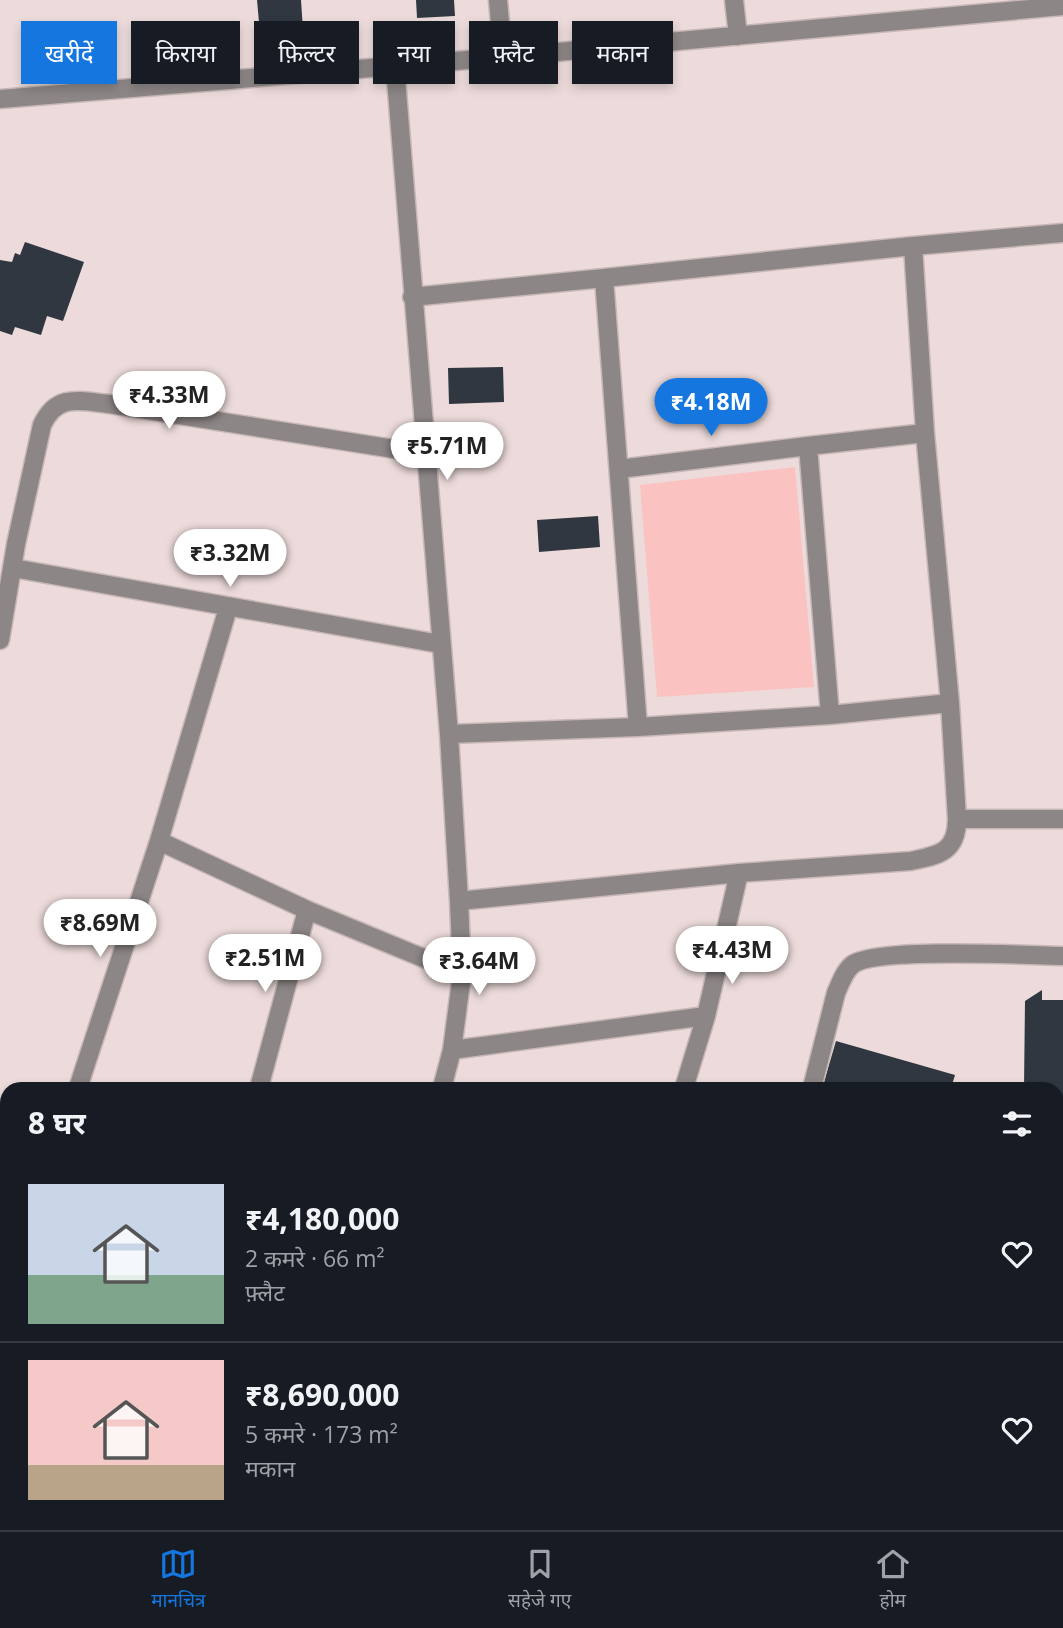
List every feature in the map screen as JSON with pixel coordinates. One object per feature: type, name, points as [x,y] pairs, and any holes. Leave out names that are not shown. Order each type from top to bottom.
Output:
[{"type":"street","points":[[498,0],[500,21]]},
{"type":"street","points":[[734,0],[738,36]]},
{"type":"street","points":[[558,52],[1063,6]]},
{"type":"street","points":[[0,99],[373,68]]},
{"type":"street","points":[[396,84],[449,734],[459,901],[462,974],[452,1049],[444,1082]]},
{"type":"street","points":[[412,297],[1063,233]]},
{"type":"street","points":[[459,901],[738,873],[911,861],[937,855],[951,846],[957,834],[957,819],[950,703],[925,433],[913,246]]},
{"type":"street","points":[[604,278],[638,727]]},
{"type":"street","points":[[0,640],[19,531],[42,425],[55,405],[68,400],[169,412],[426,454]]},
{"type":"street","points":[[619,469],[925,433]]},
{"type":"street","points":[[808,446],[831,715]]},
{"type":"street","points":[[13,568],[440,645]]},
{"type":"street","points":[[80,1082],[159,841],[228,608]]},
{"type":"street","points":[[449,734],[638,727],[831,715],[950,703]]},
{"type":"street","points":[[957,819],[1063,819]]},
{"type":"street","points":[[159,841],[307,909],[462,974]]},
{"type":"street","points":[[686,1082],[706,1016],[738,873]]},
{"type":"street","points":[[261,1082],[307,909]]},
{"type":"street","points":[[814,1082],[842,978],[851,966],[864,959],[903,954],[1063,956]]},
{"type":"street","points":[[452,1049],[706,1016]]},
{"type":"shaded area","points":[[795,467],[814,687],[657,697],[640,485]]},
{"type":"building","points":[[257,0],[301,0],[302,21],[259,21]]},
{"type":"building","points":[[416,0],[454,0],[455,16],[417,18]]},
{"type":"building","points":[[25,242],[84,262],[63,321],[47,316],[41,335],[15,327],[12,335],[0,331],[0,260],[12,262],[15,253],[20,255]]},
{"type":"building","points":[[503,367],[504,402],[449,404],[448,368]]},
{"type":"building","points":[[598,516],[600,547],[539,552],[537,520]]},
{"type":"building","points":[[1042,990],[1042,1000],[1063,1000],[1063,1082],[1024,1082],[1025,1001]]},
{"type":"building","points":[[836,1041],[955,1075],[953,1082],[824,1082]]}]
